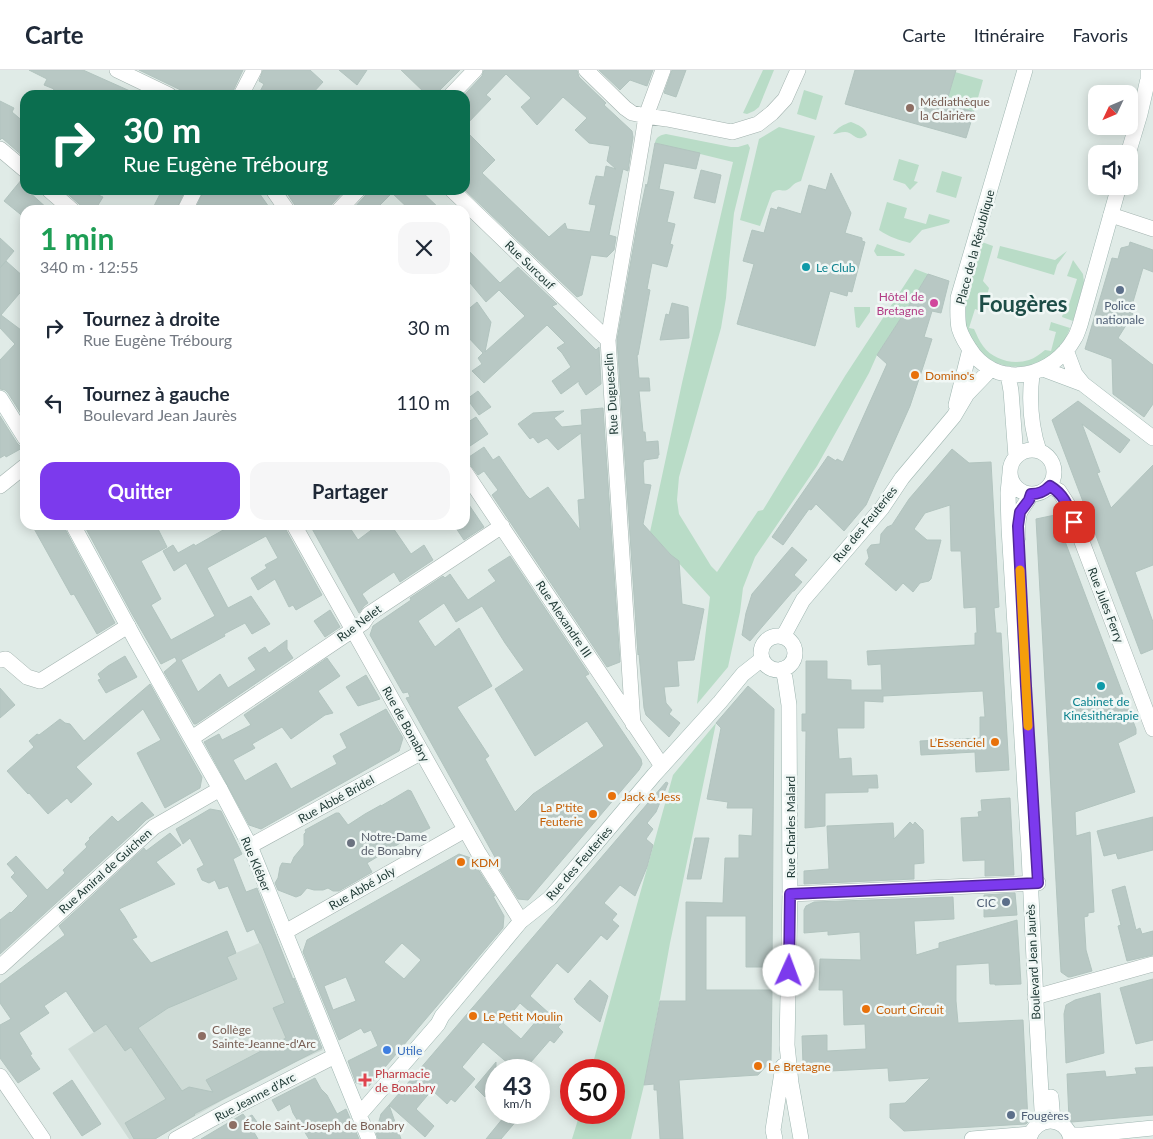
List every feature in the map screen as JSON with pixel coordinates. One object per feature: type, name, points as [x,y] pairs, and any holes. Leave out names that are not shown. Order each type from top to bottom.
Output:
[{"type":"street","points":[[117,70],[159,90]]},
{"type":"street","points":[[244,90],[254,70]]},
{"type":"street","points":[[456,90],[475,70]]},
{"type":"street","points":[[586,70],[632,113],[732,132],[758,124],[772,113],[785,99],[798,70]]},
{"type":"street","name":"Rue Duguesclin","points":[[633,724],[608,340],[646,116],[663,70]]},
{"type":"street","name":"Place de la République","points":[[1025,70],[958,298],[957,315],[960,329],[970,350],[977,359],[991,369],[1008,374],[1022,375],[1037,371]]},
{"type":"street","points":[[1131,145],[1140,114],[1148,79],[1148,70]]},
{"type":"street","points":[[0,148],[20,166]]},
{"type":"street","points":[[55,195],[66,205]]},
{"type":"street","points":[[344,205],[353,195]]},
{"type":"street","name":"Rue Surcouf","points":[[457,195],[468,205]]},
{"type":"street","points":[[1039,451],[1030,409],[1029,392],[1037,371],[1057,360],[1075,338],[1117,195]]},
{"type":"street","name":"Rue Surcouf","points":[[470,207],[608,340]]},
{"type":"street","points":[[1111,215],[1153,229]]},
{"type":"street","name":"Rue des Feuteries","points":[[954,416],[970,350]]},
{"type":"street","points":[[1066,350],[1075,374],[1083,384],[1153,438]]},
{"type":"street","name":"Rue des Feuteries","points":[[782,637],[803,600],[882,508],[902,478],[954,416],[967,394],[991,369]]},
{"type":"street","points":[[1037,371],[1083,384]]},
{"type":"street","points":[[1008,374],[1012,391],[1016,457]]},
{"type":"street","points":[[0,398],[20,430]]},
{"type":"street","points":[[1033,450],[1039,451],[1047,455],[1052,462],[1055,470],[1054,478],[1045,491],[1038,494],[1023,493],[1012,482],[1010,473],[1012,465],[1016,457],[1021,453],[1033,450]]},
{"type":"street","points":[[0,486],[20,470]]},
{"type":"street","name":"Boulevard Jean Jaurès","points":[[1010,473],[1008,493],[1009,528],[1029,853],[1034,883]]},
{"type":"street","name":"Rue Alexandre III","points":[[470,479],[662,766]]},
{"type":"street","name":"Rue Jules Ferry","points":[[1050,486],[1059,491],[1068,505],[1150,713],[1153,730]]},
{"type":"street","name":"Boulevard Jean Jaurès","points":[[1031,494],[1020,512],[1018,526],[1040,996],[1052,1110],[1048,1122]]},
{"type":"street","name":"Rue Nelet","points":[[192,738],[364,623],[370,614],[502,526]]},
{"type":"street","name":"Rue Kléber","points":[[76,530],[250,846],[369,1139]]},
{"type":"street","name":"Rue de Bonabry","points":[[297,530],[465,830],[521,921]]},
{"type":"street","points":[[0,660],[6,659],[27,678],[40,681],[128,626]]},
{"type":"street","points":[[777,636],[782,637],[792,644],[795,654],[788,667],[777,670],[766,665],[762,659],[761,650],[769,639],[777,636]]},
{"type":"street","name":"Rue des Feuteries","points":[[360,1115],[438,1024],[442,1016],[521,921],[550,898],[677,748],[743,674],[762,659]]},
{"type":"street","name":"Rue Charles Malard","points":[[775,1139],[772,1130],[786,1081],[790,894],[789,705],[782,669]]},
{"type":"street","name":"Rue Abbé Bridel","points":[[250,846],[422,752]]},
{"type":"street","name":"Rue Amiral de Guichen","points":[[0,967],[154,827],[220,789]]},
{"type":"street","name":"Rue Abbé Joly","points":[[285,932],[465,830]]},
{"type":"street","points":[[790,894],[1034,883]]},
{"type":"street","points":[[1040,996],[1153,964]]},
{"type":"street","name":"Rue Jeanne d'Arc","points":[[176,1139],[335,1056]]},
{"type":"street","points":[[0,1076],[44,1139]]},
{"type":"street","points":[[786,1081],[801,1139]]},
{"type":"street","points":[[972,1139],[1030,1137],[1037,1125],[1048,1122],[1064,1126],[1071,1137],[1153,1128]]},
{"type":"shaded area","name":"Collège Sainte-Jeanne-d'Arc","points":[[227,931],[236,953],[276,936],[323,1050],[223,1100],[155,1139],[129,1139],[68,1049],[94,1032],[66,991],[91,973],[151,963]]},
{"type":"green space","points":[[763,70],[774,70],[759,107],[747,114],[743,113]]},
{"type":"green space","points":[[955,72],[983,80],[974,112],[946,104]]},
{"type":"green space","points":[[804,90],[823,96],[816,120],[797,114]]},
{"type":"green space","points":[[851,122],[863,128],[867,135],[858,138],[848,132],[833,134],[841,126]]},
{"type":"green space","points":[[779,127],[815,136],[801,181],[787,190],[778,190],[772,193],[760,226],[740,220],[759,139]]},
{"type":"green space","points":[[666,134],[731,147],[748,144],[750,148],[734,213],[726,298],[721,328],[679,477],[677,500],[679,514],[711,566],[717,572],[758,511],[763,510],[845,376],[915,269],[928,274],[877,355],[869,373],[817,466],[755,557],[743,588],[740,612],[728,667],[697,704],[710,597],[650,532],[733,162],[655,143],[656,139]]},
{"type":"green space","points":[[899,159],[919,165],[914,181],[918,182],[910,190],[905,184],[893,180]]},
{"type":"green space","points":[[942,171],[962,177],[956,198],[936,192]]},
{"type":"green space","points":[[887,202],[907,208],[904,218],[926,224],[929,214],[950,220],[949,223],[922,230],[910,243],[906,242],[879,230]]},
{"type":"green space","points":[[982,242],[993,246],[983,281],[989,288],[983,312],[975,309],[969,328],[974,329],[982,344],[992,355],[1016,362],[1031,359],[1045,350],[1051,351],[1056,332],[1049,330],[1051,322],[1070,328],[1054,352],[1043,360],[1030,365],[1016,367],[1002,365],[989,359],[977,349],[971,339],[966,328],[965,302]]},
{"type":"green space","points":[[877,244],[905,254],[904,256],[877,256],[874,251]]},
{"type":"green space","points":[[1000,246],[1055,260],[1067,251],[1057,265],[1054,275],[997,258]]},
{"type":"green space","points":[[1073,260],[1083,274],[1084,282],[1073,321],[1062,317],[1063,313],[1066,314],[1077,279],[1067,276]]},
{"type":"green space","points":[[854,307],[870,307],[870,312],[859,328],[856,327]]},
{"type":"green space","points":[[716,723],[670,943],[645,1081],[631,1139],[572,1139],[577,1124],[625,1124],[625,1059],[594,1059],[673,775]]},
{"type":"building","points":[[29,70],[83,70],[128,90],[54,90],[44,85],[47,79]]},
{"type":"building","points":[[139,70],[243,70],[233,90],[181,90]]},
{"type":"building","points":[[263,70],[310,70],[323,82],[316,90],[261,90],[264,84],[259,81]]},
{"type":"building","points":[[339,70],[367,70],[357,85]]},
{"type":"building","points":[[401,70],[460,70],[440,90],[422,90]]},
{"type":"building","points":[[484,70],[577,70],[579,77],[606,103],[604,105],[632,131],[633,137],[628,171],[623,169],[609,235],[616,237],[614,250],[607,257],[591,255],[582,295],[577,297],[470,195],[470,135],[495,160],[482,173],[549,237],[565,223],[567,229],[590,232],[596,205],[589,204],[596,176],[604,177],[606,166],[616,169],[607,161],[610,146],[589,143],[575,130],[587,118],[563,97],[537,125],[521,107],[531,98],[506,74],[486,95],[491,99],[470,121],[469,90],[482,76]]},
{"type":"building","points":[[599,70],[653,70],[647,86],[630,80],[620,90]]},
{"type":"building","points":[[672,70],[686,70],[676,97],[664,93]]},
{"type":"building","name":"Médiathèque la Clairière","points":[[855,70],[956,70],[946,104],[974,112],[966,138],[845,104]]},
{"type":"building","points":[[0,101],[14,108],[12,112],[20,119],[20,154],[2,138],[0,140]]},
{"type":"building","points":[[655,143],[700,153],[696,169],[664,163],[659,189],[674,192],[667,222],[675,224],[670,244],[673,245],[667,267],[652,263],[647,289],[650,290],[637,355],[639,378],[649,378],[650,391],[639,391],[643,432],[645,432],[646,442],[658,441],[659,455],[658,458],[644,460],[643,462],[644,484],[651,485],[643,524],[671,555],[679,561],[682,604],[704,609],[694,660],[677,661],[679,686],[664,687],[666,703],[672,710],[669,714],[680,723],[669,737],[646,715],[644,708],[638,655],[617,340],[637,226],[646,184],[647,187]]},
{"type":"building","points":[[701,170],[721,175],[715,203],[694,198]]},
{"type":"building","name":"Le Club","points":[[831,173],[851,213],[845,233],[862,238],[862,241],[865,242],[852,292],[848,291],[847,296],[830,291],[815,346],[737,324],[754,264],[743,261],[752,230],[764,233],[771,208],[777,210],[778,207],[801,214],[809,185],[826,190]]},
{"type":"building","points":[[20,181],[20,195],[32,195],[44,205],[20,205],[20,214],[4,201]]},
{"type":"building","points":[[69,195],[98,195],[103,197],[98,205],[80,205]]},
{"type":"building","points":[[160,195],[183,195],[178,205],[154,205]]},
{"type":"building","points":[[202,195],[260,195],[268,205],[197,205]]},
{"type":"building","points":[[288,195],[340,195],[332,205],[295,205]]},
{"type":"building","points":[[390,195],[380,205],[357,205],[365,196]]},
{"type":"building","points":[[394,195],[425,195],[436,205],[405,205]]},
{"type":"building","points":[[0,238],[14,251],[0,268]]},
{"type":"building","points":[[1130,242],[1153,250],[1153,272],[1143,268],[1130,312],[1133,314],[1118,338],[1153,365],[1153,404],[1144,417],[1113,394],[1112,359],[1085,349],[1112,258],[1118,259],[1121,248],[1129,246]]},
{"type":"building","points":[[470,252],[500,283],[518,267],[557,304],[552,306],[596,350],[599,347],[601,384],[586,395],[579,381],[561,394],[552,381],[571,367],[557,348],[565,343],[547,325],[484,383],[472,371],[482,364],[478,358],[483,353],[470,339],[470,308],[477,302],[491,322],[485,352],[525,316],[499,290],[486,302],[470,283]]},
{"type":"building","points":[[6,261],[20,274],[20,293],[1,315],[20,329],[20,412],[8,393],[0,389],[0,360],[15,344],[0,328],[0,268]]},
{"type":"building","points":[[928,274],[949,281],[941,313],[932,311],[924,337],[932,339],[910,406],[866,505],[844,531],[816,504],[811,510],[809,509],[783,545],[772,537],[828,456],[836,461],[837,459],[843,462],[887,364],[877,355]]},
{"type":"building","points":[[672,303],[688,307],[689,338],[660,340],[666,314],[669,315]]},
{"type":"building","points":[[478,391],[491,407],[479,415],[470,403],[470,397]]},
{"type":"building","points":[[1078,401],[1130,440],[1120,453],[1082,424],[1100,472],[1097,473],[1111,508],[1153,465],[1153,565],[1135,572],[1153,622],[1153,649],[1141,654],[1052,420]]},
{"type":"building","points":[[603,408],[620,662],[607,667],[492,495],[498,490],[484,471],[478,475],[470,464],[470,456],[484,447],[493,460],[499,456],[530,499],[548,487],[580,530],[578,500],[585,499],[581,433],[558,450],[547,438],[538,443],[533,437],[530,439],[518,424],[533,413],[564,411],[554,418],[562,427],[582,425],[581,410]]},
{"type":"building","points":[[0,416],[20,446],[20,449],[0,458]]},
{"type":"building","points":[[476,417],[488,434],[470,446],[470,421]]},
{"type":"building","points":[[952,449],[969,463],[991,462],[999,607],[994,608],[996,633],[1001,633],[1009,770],[976,772],[975,752],[921,755],[920,741],[980,738],[980,717],[985,717],[983,691],[883,696],[883,702],[864,701],[864,728],[837,728],[839,759],[851,758],[852,776],[877,775],[878,788],[868,788],[868,792],[825,793],[825,826],[805,828],[806,731],[802,731],[802,714],[806,714],[806,661],[827,661],[827,679],[851,680],[851,690],[882,690],[881,664],[868,665],[867,651],[975,645],[975,633],[977,633],[976,607],[964,608],[961,551],[951,551],[950,505],[925,513],[914,529],[927,540],[941,540],[929,581],[920,583],[913,592],[903,583],[896,591],[865,564],[869,558],[867,550],[871,545],[880,544],[881,534],[887,527],[892,525],[909,499]]},
{"type":"building","points":[[470,506],[484,527],[464,540],[457,530],[470,530]]},
{"type":"building","points":[[1055,515],[1136,729],[1136,734],[1118,743],[1135,792],[1075,812],[1076,836],[1090,832],[1094,912],[1088,913],[1088,916],[1084,917],[1086,950],[1092,971],[1070,977],[1061,972],[1036,519]]},
{"type":"building","points":[[35,530],[66,530],[115,623],[97,634],[74,594],[71,595]]},
{"type":"building","points":[[87,530],[158,530],[167,547],[141,561],[161,599],[151,605],[171,640],[215,616],[186,563],[174,571],[163,551],[173,545],[178,553],[223,530],[286,530],[322,595],[296,610],[293,605],[289,607],[275,579],[258,590],[251,578],[267,568],[265,565],[278,558],[266,536],[207,568],[228,608],[251,596],[270,624],[252,634],[245,623],[181,660],[198,692],[220,674],[228,688],[256,670],[248,658],[265,647],[269,653],[287,640],[287,649],[293,658],[196,724],[194,724],[164,672],[177,661],[175,657],[161,664]]},
{"type":"building","points":[[313,530],[351,530],[358,540],[371,530],[394,530],[411,554],[424,545],[433,560],[400,582],[394,572],[370,588],[362,594],[368,603],[359,613]]},
{"type":"building","points":[[792,547],[807,560],[794,575],[802,582],[750,641],[742,635],[752,594]]},
{"type":"building","points":[[510,556],[589,674],[585,676],[641,759],[642,764],[639,770],[528,900],[518,899],[498,867],[501,868],[406,698],[410,697],[408,692],[403,693],[370,635],[373,626],[443,576],[445,578],[450,574],[468,600],[496,581],[488,570]],"holes":[[[444,603],[456,622],[482,606],[524,670],[495,689],[535,756],[587,721],[604,746],[533,794],[515,812],[485,759],[489,756],[457,707],[492,686],[459,628],[435,647],[418,621]]]},
{"type":"building","points":[[330,610],[340,627],[325,637],[314,621]]},
{"type":"building","points":[[125,656],[137,677],[106,693],[98,680],[101,679],[98,674]]},
{"type":"building","points":[[327,658],[340,676],[318,691],[333,713],[325,715],[291,739],[282,727],[252,744],[255,748],[233,760],[245,781],[276,763],[291,789],[337,764],[333,756],[347,748],[340,734],[386,709],[403,738],[399,751],[261,829],[249,825],[204,742],[219,734],[222,740],[251,725],[244,715]]},
{"type":"building","points":[[366,675],[380,699],[358,706],[346,687]]},
{"type":"building","points":[[150,684],[202,777],[200,788],[165,808],[137,753],[161,740],[143,709],[76,767],[92,784],[71,803],[67,798],[48,814],[7,771],[34,747],[29,741],[60,719],[70,724],[84,741]]},
{"type":"building","points":[[748,686],[774,709],[772,967],[746,967],[746,916],[706,916],[706,990],[772,990],[771,1061],[758,1075],[679,1080],[683,1139],[660,1139],[657,1090],[654,1090],[654,1084],[644,1085],[660,1001],[686,1001],[686,902],[723,903],[725,858],[739,858],[739,835],[752,836],[753,808],[727,808],[728,802],[707,799],[721,728],[716,723]]},
{"type":"building","points":[[0,688],[15,705],[0,718]]},
{"type":"building","points":[[666,782],[668,783],[656,812],[647,823],[653,829],[646,839],[653,845],[647,867],[635,896],[620,885],[604,903],[617,914],[612,920],[619,926],[607,940],[601,935],[568,973],[557,963],[530,996],[561,1024],[558,1027],[563,1032],[554,1043],[550,1040],[534,1059],[503,1059],[483,1042],[462,1067],[475,1079],[455,1102],[451,1099],[447,1104],[432,1090],[416,1109],[434,1126],[425,1137],[389,1105]],"holes":[[[520,1003],[538,1019],[521,1039],[503,1023]]]},
{"type":"building","name":"Notre-Dame de Bonabry","points":[[408,790],[411,791],[430,828],[401,842],[367,863],[372,872],[339,891],[333,891],[328,888],[314,890],[307,888],[301,895],[296,897],[278,890],[275,883],[280,867],[282,863],[291,864],[304,845],[305,830],[336,813],[339,813],[348,825]]},
{"type":"building","points":[[1010,798],[1014,875],[985,876],[985,860],[963,861],[961,818],[979,817],[978,812],[982,811],[981,800]]},
{"type":"building","points":[[142,802],[154,815],[146,820],[0,954],[0,920],[11,913],[28,896],[11,877],[15,873],[7,864],[16,856],[47,890],[65,873],[63,870],[87,847],[85,844],[89,838],[112,816],[118,822]]},
{"type":"building","points":[[210,809],[221,811],[242,854],[233,859],[246,892],[257,888],[322,1048],[194,1114],[155,1139],[134,1139],[125,1123],[166,1099],[131,1047],[125,1051],[106,1024],[94,1032],[66,991],[44,1006],[49,1013],[19,1033],[32,1054],[30,1055],[40,1069],[18,1083],[0,1058],[0,1025],[11,1019],[0,1003],[0,984],[65,935],[59,926],[144,848],[146,851],[170,833],[181,845],[156,862],[175,884],[119,909],[137,937],[132,939],[151,963],[227,931],[236,953],[227,957],[237,979],[168,1008],[138,1028],[182,1091],[189,1087],[213,1092],[206,1080],[286,1038],[273,1008],[285,1003],[254,929],[247,932],[228,886],[219,889],[215,880],[209,883],[202,880],[197,869],[204,865],[190,838],[183,844],[176,829]]},
{"type":"building","points":[[1153,817],[1153,850],[1118,859],[1116,853],[1104,856],[1097,831]]},
{"type":"building","points":[[910,822],[913,825],[915,822],[923,830],[924,863],[914,864],[914,879],[804,884],[804,871],[829,869],[827,826],[893,823],[894,839]]},
{"type":"building","points":[[695,838],[709,838],[701,879],[687,879]]},
{"type":"building","points":[[459,854],[471,858],[495,896],[493,896],[504,916],[503,928],[369,1086],[356,1083],[348,1061],[378,1046],[371,1030],[364,1033],[361,1028],[339,1040],[303,952],[307,940]],"holes":[[[402,943],[421,960],[404,979],[384,962]],[[346,977],[356,1001],[333,1010],[324,986]]]},
{"type":"building","points":[[1125,886],[1136,930],[1140,928],[1142,934],[1153,931],[1153,955],[1127,961],[1118,926],[1121,925],[1112,890]]},
{"type":"building","points":[[1015,893],[1017,915],[984,917],[984,895]]},
{"type":"building","points":[[953,897],[954,919],[914,921],[916,955],[939,948],[939,943],[1017,920],[1021,984],[990,984],[989,963],[956,965],[956,1001],[958,1023],[1023,1020],[1028,1122],[1026,1124],[904,1131],[890,1118],[890,1104],[905,1103],[930,1078],[889,1081],[888,1068],[812,1072],[803,1064],[802,1036],[827,1035],[827,1051],[866,1049],[865,1024],[844,1025],[843,990],[819,990],[820,959],[861,960],[860,932],[828,935],[828,931],[804,933],[804,910],[806,906],[814,902]]},
{"type":"building","points":[[1153,979],[1153,1040],[1136,1044],[1120,988]]},
{"type":"building","points":[[590,980],[608,996],[600,1022],[574,999]]},
{"type":"building","points":[[1100,993],[1104,1053],[1066,1063],[1064,1014],[1066,1005],[1075,1000]]},
{"type":"building","points":[[1153,1067],[1153,1115],[1072,1122],[1069,1119],[1067,1074],[1105,1071],[1106,1077],[1137,1074],[1135,1068]]},
{"type":"building","points":[[485,1075],[485,1097],[475,1087]]},
{"type":"building","points":[[315,1078],[337,1114],[346,1109],[359,1139],[309,1139],[293,1113],[290,1104],[278,1111],[272,1100]]},
{"type":"building","points":[[72,1080],[101,1124],[82,1136],[53,1093]]},
{"type":"building","points":[[389,1105],[401,1139],[378,1139],[376,1132],[381,1114]]},
{"type":"building","name":"École Saint-Joseph de Bonabry","points":[[243,1114],[246,1118],[252,1115],[259,1125],[252,1129],[258,1139],[201,1139]]},
{"type":"building","points":[[498,1124],[514,1124],[501,1139],[486,1139]]},
{"type":"slow traffic","points":[[1020,570],[1028,726]]},
{"type":"place","name":"Médiathèque la Clairière","points":[[910,108]]},
{"type":"place","name":"Le Club","points":[[806,267]]},
{"type":"place","name":"Police nationale","points":[[1120,290]]},
{"type":"place","name":"Hôtel de Bretagne","points":[[934,303]]},
{"type":"place","name":"Domino's","points":[[915,375]]},
{"type":"place","name":"Cabinet de Kinésithérapie","points":[[1101,686]]},
{"type":"place","name":"L’Essenciel","points":[[995,742]]},
{"type":"place","name":"Jack & Jess","points":[[612,796]]},
{"type":"place","name":"La P'tite Feuterie","points":[[593,814]]},
{"type":"place","name":"Notre-Dame de Bonabry","points":[[351,843]]},
{"type":"place","name":"KDM","points":[[461,862]]},
{"type":"place","name":"CIC","points":[[1006,902]]},
{"type":"place","name":"Court Circuit","points":[[866,1009]]},
{"type":"place","name":"Le Petit Moulin","points":[[473,1016]]},
{"type":"place","name":"Collège Sainte-Jeanne-d'Arc","points":[[202,1036]]},
{"type":"place","name":"Utile","points":[[387,1050]]},
{"type":"place","name":"Le Bretagne","points":[[758,1066]]},
{"type":"place","name":"Pharmacie de Bonabry","points":[[365,1080]]},
{"type":"place","name":"Fougères","points":[[1011,1115]]},
{"type":"place","name":"École Saint-Joseph de Bonabry","points":[[233,1125]]},
{"type":"district","name":"Fougères","points":[[1023,303]]},
{"type":"route","points":[[789,971],[790,894],[1038,883],[1018,526],[1020,512],[1031,494],[1038,494],[1050,486],[1059,491],[1068,505],[1074,522]]}]
